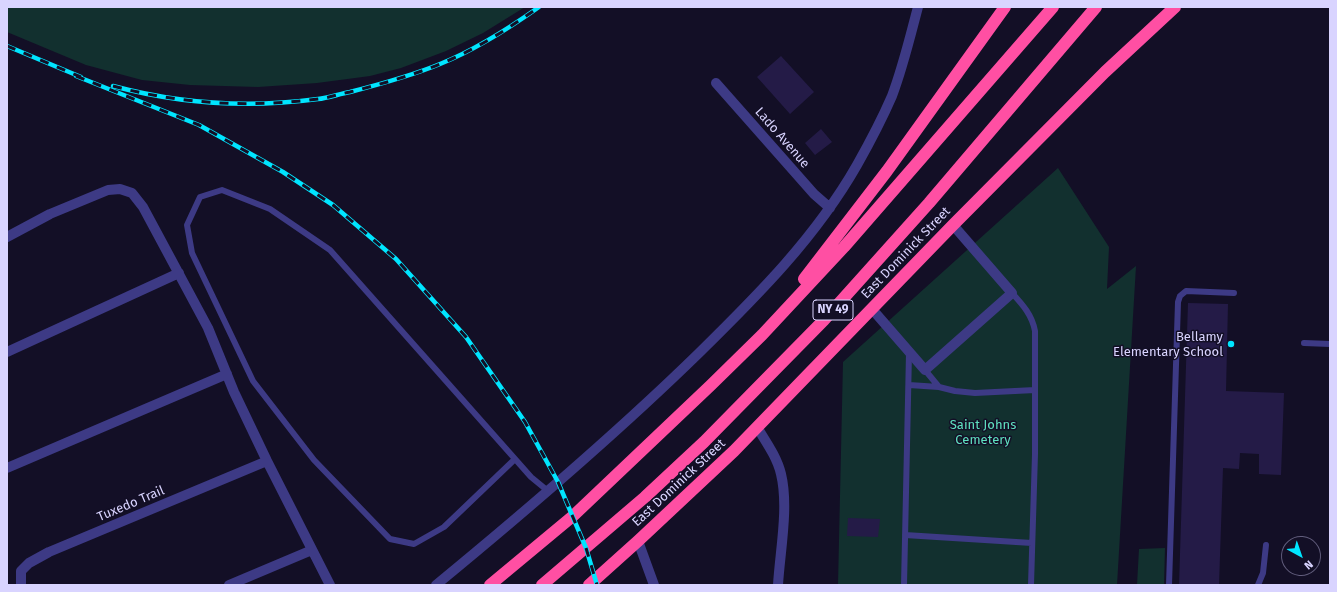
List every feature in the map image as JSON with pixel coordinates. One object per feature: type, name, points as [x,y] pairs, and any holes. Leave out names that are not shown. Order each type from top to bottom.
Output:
[{"type":"highway","points":[[762,335],[887,171],[1005,7]]},
{"type":"highway","name":"NY 49","points":[[490,585],[573,516],[712,385],[762,335],[844,247],[1053,7]]},
{"type":"highway","name":"NY 49","points":[[542,585],[645,497],[704,442],[824,320],[929,203],[1096,7]]},
{"type":"highway","name":"East Dominick Street","points":[[589,585],[638,542],[734,451],[953,225],[1105,72],[1175,7]]},
{"type":"street","points":[[436,585],[548,491],[652,398],[749,304],[796,251],[830,208],[857,165],[882,118],[901,69],[918,7]]},
{"type":"street","name":"Lado Avenue","points":[[716,83],[814,194],[830,208]]},
{"type":"street","points":[[7,237],[50,214],[108,190],[120,189],[132,193],[144,207],[208,328],[227,374],[267,461],[330,585]]},
{"type":"street","points":[[872,309],[925,370],[1012,293],[953,225]]},
{"type":"street","points":[[7,352],[179,273]]},
{"type":"street","points":[[7,468],[227,374]]},
{"type":"street","points":[[757,427],[775,458],[781,474],[784,506],[778,585]]},
{"type":"street","name":"Tuxedo Trail","points":[[21,585],[22,571],[29,563],[49,552],[267,461]]},
{"type":"street","points":[[638,542],[654,585]]},
{"type":"street","points":[[229,585],[312,550]]},
{"type":"lane","points":[[515,459],[444,527],[414,544],[390,539],[314,460],[253,381],[192,253],[187,225],[200,197],[222,190],[270,209],[330,250],[531,477],[548,491]]},
{"type":"lane","points":[[1169,585],[1178,302],[1180,296],[1186,291],[1234,293]]},
{"type":"lane","points":[[1012,293],[1028,311],[1034,323],[1035,331],[1031,585]]},
{"type":"lane","points":[[1304,343],[1330,344]]},
{"type":"lane","points":[[904,585],[909,352]]},
{"type":"lane","points":[[925,370],[939,387]]},
{"type":"lane","points":[[909,385],[939,387],[955,391],[975,393],[1035,390]]},
{"type":"lane","points":[[905,535],[1032,543]]},
{"type":"lane","points":[[1258,585],[1264,573],[1266,545]]},
{"type":"green space","points":[[7,7],[525,7],[483,33],[446,51],[401,68],[370,76],[317,83],[258,87],[190,85],[142,80],[86,65],[7,32]]},
{"type":"green space","name":"Saint Johns Cemetery","points":[[1058,168],[1109,247],[1107,289],[1136,266],[1117,585],[838,585],[843,362]]},
{"type":"green space","points":[[1165,548],[1164,585],[1137,585],[1139,549]]},
{"type":"building","points":[[781,56],[814,92],[790,114],[757,77]]},
{"type":"building","points":[[821,129],[832,142],[815,155],[805,143]]},
{"type":"building","points":[[1188,303],[1228,304],[1226,391],[1284,393],[1281,475],[1259,474],[1259,454],[1240,453],[1239,469],[1223,468],[1219,585],[1179,585]]},
{"type":"building","points":[[848,518],[880,519],[878,537],[847,536]]},
{"type":"railway","points":[[113,86],[164,97],[215,103],[241,104],[292,102],[322,98],[396,80],[440,64],[491,38],[539,7]]},
{"type":"railway","points":[[7,46],[81,77]]},
{"type":"railway","points":[[76,76],[199,125],[283,172],[333,205],[396,259],[466,337],[525,422],[558,482],[586,548],[597,585]]},
{"type":"place","name":"Bellamy Elementary School","points":[[1231,344]]}]
